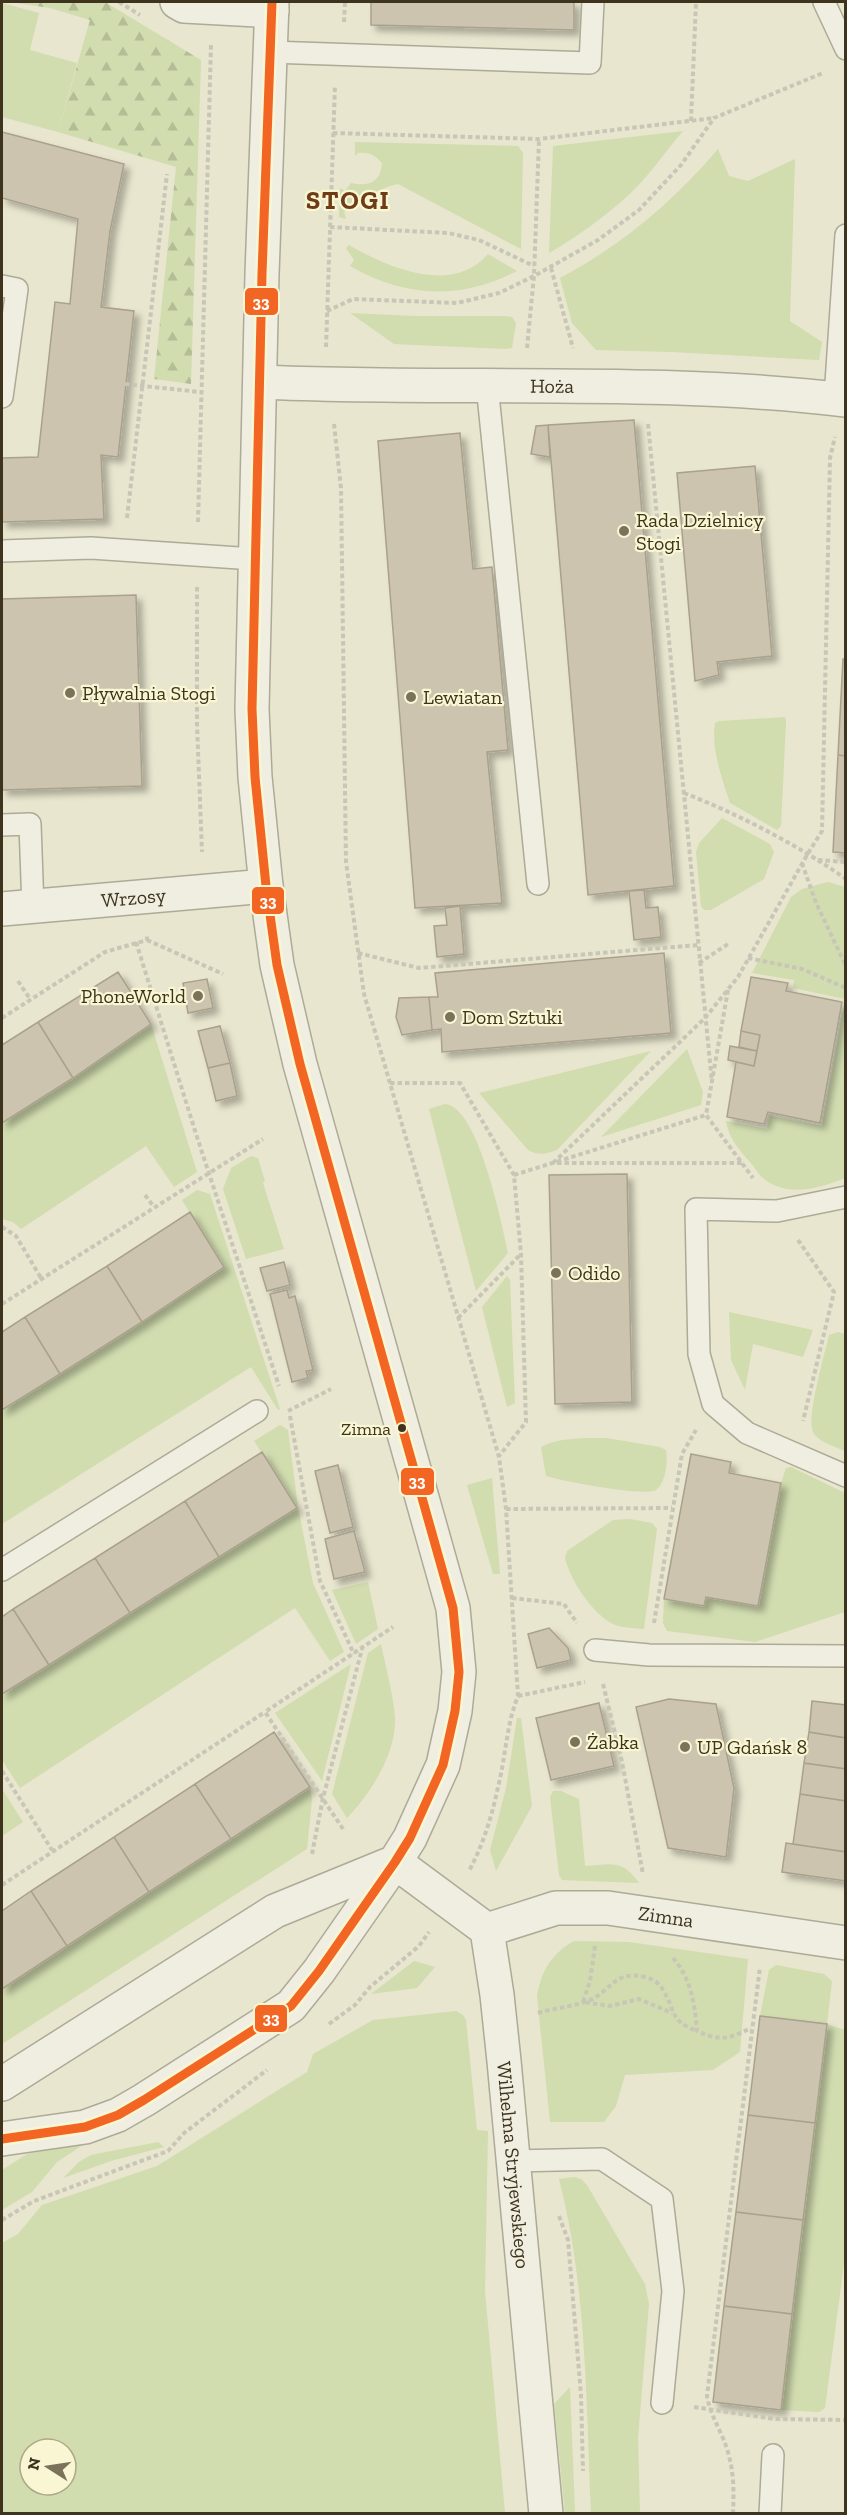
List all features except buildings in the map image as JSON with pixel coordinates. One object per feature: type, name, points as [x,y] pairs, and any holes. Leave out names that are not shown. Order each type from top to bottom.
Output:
[{"type":"street","points":[[2,2139],[85,2127],[118,2115],[291,2006],[319,1971],[410,1838],[443,1765],[455,1712],[459,1672],[453,1608],[300,1064],[277,965],[266,886],[255,777],[252,709],[254,559],[272,6],[184,6],[177,2]]},
{"type":"street","name":"Hoża","points":[[260,382],[687,389],[840,399]]},
{"type":"street","name":"Wrzosy","points":[[17,908],[266,886]]},
{"type":"street","points":[[395,1862],[487,1930]]},
{"type":"street","points":[[2,2084],[275,1911],[395,1862]]},
{"type":"street","name":"Zimna","points":[[487,1930],[556,1908],[608,1908],[846,1943]]},
{"type":"street","name":"Wilhelma Stryjewskiego","points":[[487,1930],[497,1995],[546,2514]]},
{"type":"lane","points":[[270,52],[590,63],[593,2]]},
{"type":"lane","points":[[824,2],[846,50]]},
{"type":"lane","points":[[840,399],[846,235]]},
{"type":"lane","points":[[2,286],[16,289],[2,397]]},
{"type":"lane","points":[[487,385],[538,884]]},
{"type":"lane","points":[[2,551],[91,548],[254,559]]},
{"type":"lane","points":[[2,825],[30,824],[17,908]]},
{"type":"lane","points":[[846,1197],[777,1211],[696,1209],[699,1354],[713,1404],[747,1433],[846,1476]]},
{"type":"lane","points":[[2,1570],[257,1412]]},
{"type":"lane","points":[[596,1650],[649,1655],[846,1656]]},
{"type":"lane","points":[[513,2161],[602,2159],[662,2199],[673,2291],[662,2403]]},
{"type":"lane","points":[[770,2514],[773,2455]]},
{"type":"path","points":[[345,2],[344,38],[335,73],[326,351],[341,488],[346,862],[364,994],[499,1457],[506,1509],[518,1696],[602,1679]]},
{"type":"path","points":[[691,121],[696,2]]},
{"type":"path","points":[[333,133],[539,139],[691,121],[714,118],[826,71]]},
{"type":"path","points":[[327,311],[353,299],[457,303],[500,293],[551,268],[598,240],[639,210],[681,165],[714,118]]},
{"type":"path","points":[[528,339],[534,276],[539,139]]},
{"type":"path","points":[[123,551],[167,174]]},
{"type":"path","points":[[330,227],[448,233],[479,240],[534,266]]},
{"type":"path","points":[[551,268],[573,348]]},
{"type":"path","points":[[126,384],[200,393]]},
{"type":"path","points":[[648,417],[712,1083]]},
{"type":"path","points":[[554,1163],[705,1018],[738,977],[822,831],[830,458],[834,438],[838,432]]},
{"type":"path","points":[[684,793],[726,809],[846,879]]},
{"type":"path","points":[[817,860],[846,862]]},
{"type":"path","points":[[802,863],[816,903],[846,966]]},
{"type":"path","points":[[146,924],[147,940]]},
{"type":"path","points":[[2,1018],[105,952],[136,942],[147,940],[223,974]]},
{"type":"path","points":[[136,942],[280,1388]]},
{"type":"path","points":[[699,963],[728,944]]},
{"type":"path","points":[[358,953],[419,968],[698,945]]},
{"type":"path","points":[[748,958],[802,969],[846,988]]},
{"type":"path","points":[[18,981],[30,999]]},
{"type":"path","points":[[514,1176],[706,1115],[728,988]]},
{"type":"path","points":[[390,1083],[460,1083],[514,1176],[520,1254],[525,1422],[499,1457]]},
{"type":"path","points":[[2,1304],[262,1139]]},
{"type":"path","points":[[554,1163],[743,1163]]},
{"type":"path","points":[[145,1195],[154,1207]]},
{"type":"path","points":[[2,1227],[16,1236],[41,1278]]},
{"type":"path","points":[[458,1318],[520,1254]]},
{"type":"path","points":[[797,1454],[816,1363]]},
{"type":"path","points":[[285,1399],[320,1581],[354,1654]]},
{"type":"path","points":[[649,1655],[681,1454]]},
{"type":"path","points":[[506,1509],[672,1508]]},
{"type":"path","points":[[512,1598],[564,1604],[596,1650],[622,1762],[644,1881]]},
{"type":"path","points":[[2,1885],[52,1850],[354,1654],[393,1626]]},
{"type":"path","points":[[312,1854],[323,1798],[362,1648]]},
{"type":"path","points":[[265,1712],[344,1829]]},
{"type":"path","points":[[2,1771],[52,1850]]},
{"type":"path","points":[[583,2002],[590,1981],[596,1939]]},
{"type":"path","points":[[668,1952],[679,1964],[688,1983],[693,1999],[697,2031]]},
{"type":"path","points":[[734,2514],[735,2480],[726,2447],[707,2396],[751,2028],[762,1956]]},
{"type":"path","points":[[532,2015],[598,1996],[612,1983],[631,1974],[652,1979],[662,1988],[672,2013],[681,2025],[714,2038],[730,2038],[751,2028]]},
{"type":"path","points":[[583,2002],[610,2006],[639,1999],[672,2013]]},
{"type":"path","points":[[2,2220],[34,2201],[168,2151],[184,2133]]},
{"type":"path","points":[[710,2409],[775,2420],[846,2420]]},
{"type":"green space","points":[[10,2],[105,2],[201,60],[191,384],[154,379],[176,167],[58,132],[90,20],[50,8]]},
{"type":"green space","points":[[2,3],[39,13],[30,50],[77,63],[58,132],[2,117]]},
{"type":"green space","points":[[683,131],[625,199],[586,229],[549,253],[553,146]]},
{"type":"green space","points":[[355,142],[518,146],[523,153],[521,249],[398,184],[377,191],[356,203],[344,212],[346,219],[339,217],[340,188],[345,191],[351,183],[373,182],[381,169],[382,163],[372,155],[358,153],[355,156]]},
{"type":"green space","points":[[718,149],[729,176],[748,181],[795,159],[790,321],[822,342],[819,360],[596,350],[572,323],[560,278],[605,251],[645,221],[683,187]]},
{"type":"green space","points":[[349,245],[382,262],[419,274],[456,273],[473,267],[488,254],[517,271],[475,287],[454,291],[412,289],[371,277],[350,266],[354,260],[346,248]]},
{"type":"green space","points":[[350,313],[504,316],[512,317],[516,323],[512,348],[394,344]]},
{"type":"green space","points":[[785,717],[781,826],[777,830],[730,803],[718,764],[714,733],[715,723],[719,721]]},
{"type":"green space","points":[[722,818],[770,844],[774,852],[764,879],[711,910],[704,910],[701,906],[696,852],[699,843]]},
{"type":"green space","points":[[828,882],[845,887],[845,999],[793,988],[794,980],[752,973],[791,897],[802,889]]},
{"type":"green space","points":[[845,1001],[845,1178],[815,1188],[794,1190],[773,1185],[762,1177],[737,1147],[726,1121],[767,1129],[770,1116],[822,1126]]},
{"type":"green space","points":[[151,1024],[197,1172],[174,1187],[146,1146],[21,1229],[13,1222],[2,1219],[2,1123],[73,1078]]},
{"type":"green space","points":[[687,1049],[703,1092],[701,1105],[601,1137]]},
{"type":"green space","points":[[651,1051],[557,1150],[549,1153],[539,1154],[528,1150],[479,1093]]},
{"type":"green space","points":[[445,1104],[457,1110],[468,1124],[478,1144],[487,1168],[508,1253],[476,1291],[429,1109]]},
{"type":"green space","points":[[251,1156],[258,1158],[265,1181],[263,1183],[284,1249],[246,1259],[223,1189],[231,1168]]},
{"type":"green space","points":[[197,1190],[210,1194],[280,1409],[278,1410],[251,1367],[2,1524],[2,1410],[142,1322],[224,1267],[182,1200]]},
{"type":"green space","points":[[507,1276],[510,1280],[515,1403],[507,1407],[482,1307]]},
{"type":"green space","points":[[729,1312],[813,1330],[803,1357],[753,1344],[745,1390],[731,1360]]},
{"type":"green space","points":[[838,1332],[845,1334],[845,1451],[815,1436],[812,1425],[814,1400],[829,1335]]},
{"type":"green space","points":[[280,1425],[288,1430],[298,1507],[313,1583],[344,1652],[330,1661],[295,1608],[20,1788],[2,1760],[2,1694],[297,1508],[254,1441]]},
{"type":"green space","points":[[606,1438],[666,1450],[666,1471],[659,1487],[649,1492],[621,1490],[546,1476],[541,1447],[564,1440]]},
{"type":"green space","points":[[791,1467],[845,1493],[845,1612],[755,1642],[667,1631],[663,1623],[664,1599],[704,1606],[706,1597],[758,1606],[781,1483],[786,1468]]},
{"type":"green space","points":[[492,1478],[500,1574],[493,1574],[467,1485]]},
{"type":"green space","points":[[630,1519],[652,1523],[657,1529],[644,1629],[615,1625],[599,1613],[577,1586],[565,1558],[567,1551],[613,1520]]},
{"type":"green space","points":[[368,1582],[378,1629],[356,1644],[332,1590]]},
{"type":"green space","points":[[381,1644],[394,1706],[394,1736],[379,1774],[364,1798],[347,1818],[332,1794],[368,1653]]},
{"type":"green space","points":[[351,1664],[322,1781],[275,1713]]},
{"type":"green space","points":[[517,1718],[521,1718],[532,1806],[496,1871],[490,1850],[506,1788]]},
{"type":"green space","points":[[310,1787],[312,1800],[307,1849],[2,2044],[2,1989]]},
{"type":"green space","points":[[2,1789],[23,1822],[2,1836]]},
{"type":"green space","points":[[553,1791],[561,1791],[579,1799],[585,1866],[616,1865],[627,1870],[639,1883],[562,1880],[559,1875],[550,1797]]},
{"type":"green space","points":[[574,1941],[629,1942],[748,1959],[740,2052],[713,2070],[625,2075],[616,2106],[604,2122],[550,2122],[537,1996],[548,1964]]},
{"type":"green space","points":[[414,1961],[435,1967],[417,1988],[371,1994]]},
{"type":"green space","points":[[776,1965],[824,1974],[832,1981],[827,2024],[845,2030],[845,2256],[825,2408],[819,2412],[781,2410],[827,2025],[760,2016],[769,1970]]},
{"type":"green space","points":[[456,2011],[466,2020],[477,2130],[488,2131],[485,2291],[505,2513],[2,2513],[2,2243],[18,2234],[42,2205],[157,2166],[307,2072],[313,2054],[373,2020]]},
{"type":"green space","points":[[89,2141],[57,2162],[32,2192],[2,2210],[2,2170],[27,2154]]},
{"type":"green space","points":[[158,2142],[164,2147],[111,2161],[63,2178],[79,2162],[91,2155]]},
{"type":"green space","points":[[574,2177],[581,2179],[587,2185],[645,2284],[649,2304],[638,2438],[640,2513],[591,2513],[580,2303],[575,2261],[559,2179]]},
{"type":"green space","points":[[570,2387],[575,2513],[565,2514],[554,2404]]},
{"type":"transit line","name":"33","points":[[2,2139],[85,2127],[118,2115],[291,2006],[319,1971],[410,1838],[443,1765],[455,1711],[459,1672],[453,1608],[300,1064],[277,965],[266,886],[255,777],[252,709],[262,274],[272,2]]},
{"type":"place","name":"Rada Dzielnicy Stogi","points":[[624,531]]},
{"type":"place","name":"Pływalnia Stogi","points":[[70,693]]},
{"type":"place","name":"Lewiatan","points":[[411,697]]},
{"type":"place","name":"PhoneWorld","points":[[198,996]]},
{"type":"place","name":"Dom Sztuki","points":[[450,1017]]},
{"type":"place","name":"Odido","points":[[556,1273]]},
{"type":"place","name":"Zimna","points":[[402,1428]]},
{"type":"place","name":"Żabka","points":[[575,1742]]},
{"type":"place","name":"UP Gdańsk 8","points":[[685,1747]]},
{"type":"district","name":"STOGI","points":[[348,200]]}]
